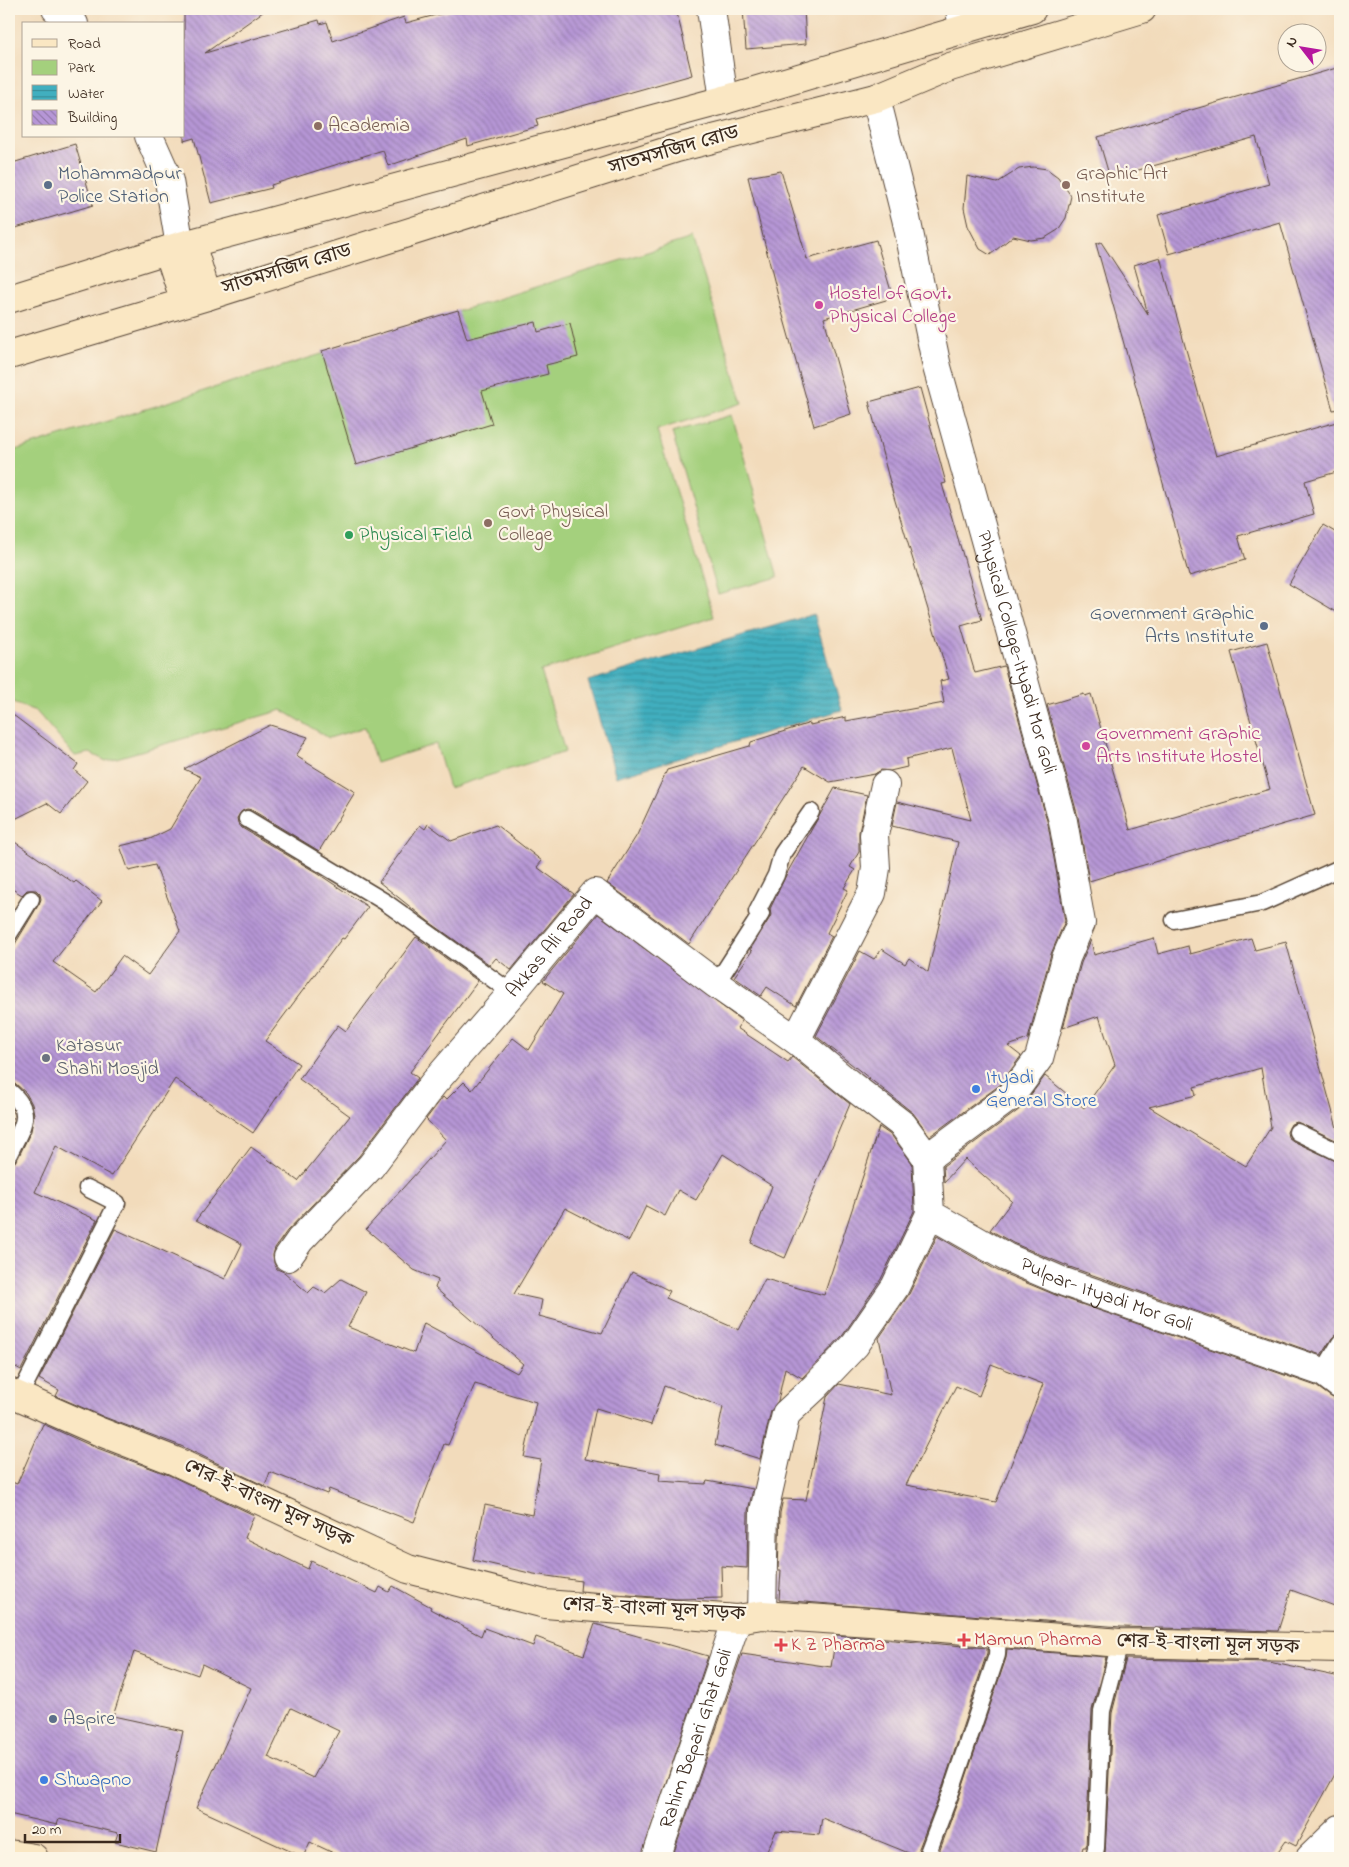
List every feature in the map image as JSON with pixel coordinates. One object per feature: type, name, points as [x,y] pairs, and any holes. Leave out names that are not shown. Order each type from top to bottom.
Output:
[{"type":"main road","name":"সাতমসজিদ রোড","points":[[9,299],[180,246],[724,100],[962,19],[1032,9]]},
{"type":"main road","name":"সাতমসজিদ রোড","points":[[9,355],[196,299],[677,148],[876,98],[950,67],[1142,9]]},
{"type":"main road","points":[[180,246],[196,299]]},
{"type":"main road","name":"শের-ই-বাংলা মূল সড়ক","points":[[14,1394],[98,1431],[175,1461],[408,1569],[545,1604],[998,1633],[1120,1644],[1340,1648]]},
{"type":"main road","points":[[9,1854],[34,1858]]},
{"type":"street","points":[[56,9],[72,22]]},
{"type":"street","points":[[710,9],[724,100]]},
{"type":"street","name":"Physical College-Ityadi Mor Goli","points":[[876,98],[906,218],[937,367],[1063,821],[1081,923],[1066,958],[1039,1058],[1011,1096],[926,1158]]},
{"type":"street","points":[[150,138],[169,181],[180,246]]},
{"type":"street","points":[[796,1040],[872,893],[876,868],[874,835],[885,786]]},
{"type":"street","name":"Akkas Ali Road","points":[[288,1257],[300,1240],[371,1166],[433,1084],[512,993],[595,892],[716,984],[796,1040],[903,1125],[926,1158]]},
{"type":"street","points":[[926,1158],[930,1214]]},
{"type":"street","name":"Pulpar- Ityadi Mor Goli","points":[[930,1214],[1006,1257],[1064,1282],[1332,1378]]},
{"type":"street","name":"Rahim Bepari Ghat Goli","points":[[656,1858],[750,1617],[764,1511],[786,1414],[816,1387],[854,1345],[895,1287],[930,1214]]},
{"type":"street","points":[[1310,1858],[1340,1828]]},
{"type":"lane","points":[[716,984],[761,914],[757,912],[776,875],[782,854],[811,812]]},
{"type":"lane","points":[[247,819],[386,902],[512,993]]},
{"type":"lane","points":[[1174,920],[1262,902],[1340,868]]},
{"type":"lane","points":[[9,934],[30,899]]},
{"type":"lane","points":[[9,1091],[19,1099],[25,1112],[23,1122],[9,1154]]},
{"type":"lane","points":[[1297,1132],[1340,1153]]},
{"type":"lane","points":[[14,1394],[117,1203],[87,1188]]},
{"type":"lane","points":[[1332,1378],[1340,1343]]},
{"type":"lane","points":[[926,1858],[952,1789],[997,1655],[998,1633]]},
{"type":"lane","points":[[1094,1858],[1102,1711],[1120,1644]]},
{"type":"green space","name":"Physical Field","points":[[692,238],[743,403],[657,430],[714,617],[541,671],[565,752],[449,788],[436,744],[376,763],[365,727],[329,738],[282,710],[106,761],[90,753],[75,756],[36,711],[16,704],[9,696],[9,452]]},
{"type":"green space","points":[[732,415],[778,577],[718,594],[672,432]]},
{"type":"water","points":[[814,614],[842,710],[616,777],[588,681]]},
{"type":"building","points":[[184,9],[267,9],[205,53],[319,20],[320,24],[327,22],[333,41],[404,17],[406,23],[458,9],[676,9],[692,75],[536,119],[538,126],[468,146],[467,139],[388,166],[383,150],[271,185],[272,188],[211,203],[194,138],[184,141]]},
{"type":"building","points":[[743,9],[804,9],[806,44],[746,49]]},
{"type":"building","points":[[1340,67],[1340,409],[1333,410],[1280,222],[1169,254],[1158,215],[1269,184],[1256,137],[1110,178],[1098,137]]},
{"type":"building","name":"Mohammadpur Police Station","points":[[75,144],[93,205],[9,230],[9,164]]},
{"type":"building","points":[[1033,167],[1047,169],[1058,177],[1071,196],[1066,218],[1058,230],[1045,238],[1031,240],[1013,236],[990,255],[980,249],[968,226],[964,208],[967,176],[997,183],[1019,169]]},
{"type":"building","name":"Hostel of Govt. Physical College","points":[[781,171],[807,259],[876,240],[893,298],[824,318],[851,414],[814,426],[782,312],[748,177]]},
{"type":"building","points":[[1101,242],[1148,314],[1134,265],[1160,257],[1216,456],[1340,421],[1340,471],[1305,481],[1314,514],[1238,536],[1245,560],[1189,576],[1096,244]]},
{"type":"building","points":[[458,310],[467,339],[536,322],[538,332],[570,323],[578,357],[546,365],[548,374],[482,391],[492,424],[356,465],[322,351]]},
{"type":"building","points":[[920,388],[946,483],[942,484],[982,620],[961,626],[975,673],[1004,666],[1048,824],[1065,921],[1051,954],[1028,1039],[1008,1046],[1021,1056],[1000,1085],[930,1136],[913,1113],[816,1036],[860,951],[874,959],[882,949],[905,964],[909,958],[928,972],[958,842],[892,826],[897,802],[971,820],[952,748],[906,759],[907,767],[890,771],[881,770],[875,774],[830,782],[804,766],[689,944],[607,883],[637,835],[667,770],[750,746],[751,742],[810,723],[810,725],[846,717],[846,721],[944,703],[940,681],[949,679],[893,494],[869,402]]},
{"type":"building","points":[[1323,525],[1340,535],[1340,614],[1289,584]]},
{"type":"building","name":"Government Graphic Arts Institute Hostel","points":[[1267,642],[1315,815],[1089,881],[1078,817],[1047,705],[1084,694],[1085,696],[1091,694],[1130,830],[1270,789],[1231,652]]},
{"type":"building","points":[[9,712],[78,764],[74,770],[87,781],[61,814],[47,803],[9,822]]},
{"type":"building","points":[[270,725],[308,737],[296,756],[355,792],[319,851],[252,810],[242,811],[237,818],[238,823],[242,828],[314,871],[368,907],[344,939],[342,938],[265,1041],[299,1064],[253,1133],[175,1079],[112,1176],[56,1146],[35,1192],[97,1220],[21,1370],[9,1363],[9,1164],[14,1163],[18,1158],[31,1131],[34,1114],[32,1104],[26,1093],[16,1084],[9,1081],[9,954],[41,899],[40,894],[36,890],[27,890],[22,895],[9,887],[9,838],[74,883],[76,881],[102,901],[53,962],[96,992],[122,956],[148,975],[180,931],[155,865],[129,871],[120,846],[150,839],[170,829],[201,777],[184,769]]},
{"type":"building","points":[[835,788],[867,795],[859,832],[859,852],[850,867],[855,870],[844,888],[848,890],[827,933],[832,936],[796,1006],[767,987],[761,996],[734,977],[752,951],[750,950],[771,915],[770,909],[787,873]]},
{"type":"building","points":[[428,824],[451,841],[496,825],[542,861],[537,867],[574,894],[511,970],[496,958],[490,965],[428,921],[379,882],[420,825],[425,829]]},
{"type":"building","points":[[598,914],[742,1021],[737,1028],[788,1062],[792,1057],[850,1104],[785,1258],[751,1243],[772,1186],[723,1154],[696,1200],[678,1190],[665,1216],[646,1206],[629,1241],[565,1208],[514,1294],[542,1300],[539,1316],[602,1333],[632,1272],[670,1291],[666,1298],[739,1330],[765,1279],[824,1295],[879,1127],[892,1136],[912,1163],[914,1211],[881,1279],[843,1335],[802,1378],[785,1368],[778,1401],[771,1411],[760,1459],[715,1445],[723,1407],[664,1386],[651,1425],[596,1408],[585,1459],[660,1473],[659,1481],[706,1484],[707,1481],[753,1489],[748,1511],[747,1568],[721,1566],[722,1598],[676,1599],[580,1591],[581,1581],[534,1574],[473,1560],[485,1505],[532,1515],[541,1460],[524,1457],[536,1402],[475,1384],[448,1445],[444,1444],[414,1522],[329,1489],[327,1494],[270,1472],[265,1486],[181,1446],[104,1417],[56,1396],[59,1390],[39,1379],[115,1229],[225,1279],[242,1244],[196,1220],[251,1147],[298,1181],[350,1116],[299,1079],[338,1025],[346,1031],[416,937],[478,981],[410,1072],[418,1078],[359,1156],[287,1231],[275,1248],[273,1255],[274,1263],[277,1269],[284,1272],[308,1293],[314,1287],[325,1293],[341,1279],[366,1292],[348,1327],[414,1353],[424,1323],[517,1373],[523,1364],[435,1288],[438,1280],[414,1270],[366,1229],[446,1140],[426,1119],[443,1097],[446,1100],[464,1082],[472,1090],[513,1038],[529,1050],[563,994],[543,981]]},
{"type":"building","points":[[1154,938],[1158,954],[1188,946],[1190,954],[1251,938],[1255,950],[1286,942],[1340,1139],[1340,1142],[1297,1122],[1291,1124],[1287,1132],[1288,1137],[1293,1141],[1340,1163],[1340,1333],[1332,1338],[1321,1355],[1070,1267],[1013,1243],[990,1230],[1012,1201],[965,1159],[944,1182],[943,1166],[1020,1109],[1045,1076],[1084,1108],[1115,1065],[1099,1016],[1063,1028],[1081,963],[1091,940],[1094,955]],"holes":[[[1261,1068],[1271,1127],[1246,1166],[1149,1107],[1196,1095],[1194,1087]]]},
{"type":"building","points":[[9,1105],[14,1115],[9,1132]]},
{"type":"building","points":[[937,1236],[998,1271],[1058,1296],[1316,1386],[1331,1397],[1340,1400],[1340,1608],[1291,1590],[1278,1631],[1121,1627],[779,1600],[781,1570],[778,1570],[780,1513],[783,1499],[806,1500],[827,1397],[839,1384],[891,1395],[879,1338],[909,1294]],"holes":[[[991,1364],[1043,1384],[996,1502],[906,1485],[956,1386],[979,1396]]]},
{"type":"building","points":[[43,1424],[92,1446],[169,1475],[254,1515],[245,1538],[308,1569],[311,1561],[377,1593],[380,1587],[389,1592],[393,1586],[431,1607],[430,1609],[481,1636],[484,1628],[533,1646],[536,1637],[584,1655],[595,1624],[708,1656],[641,1858],[344,1858],[310,1842],[303,1857],[196,1808],[251,1688],[202,1664],[198,1675],[134,1652],[113,1716],[183,1731],[156,1852],[115,1842],[118,1833],[59,1819],[57,1825],[9,1814],[9,1481],[17,1484]],"holes":[[[291,1708],[339,1731],[313,1778],[268,1757]]]},
{"type":"building","points":[[836,1635],[987,1648],[987,1653],[943,1786],[916,1856],[822,1818],[819,1835],[776,1831],[764,1858],[672,1858],[742,1654],[831,1667]]},
{"type":"building","points":[[1007,1649],[1106,1657],[1092,1710],[1086,1847],[1083,1847],[1080,1858],[937,1858],[1006,1658]]},
{"type":"building","points":[[1126,1659],[1269,1662],[1340,1677],[1340,1765],[1296,1846],[1286,1841],[1274,1858],[1118,1858],[1105,1854],[1112,1713]]},
{"type":"place","name":"Academia","points":[[318,126]]},
{"type":"place","name":"Mohammadpur Police Station","points":[[48,185]]},
{"type":"place","name":"Graphic Art Institute","points":[[1066,185]]},
{"type":"place","name":"Hostel of Govt. Physical College","points":[[819,305]]},
{"type":"place","name":"Govt Physical College","points":[[488,523]]},
{"type":"place","name":"Physical Field","points":[[349,535]]},
{"type":"place","name":"Government Graphic Arts Institute","points":[[1264,626]]},
{"type":"place","name":"Government Graphic Arts Institute Hostel","points":[[1086,746]]},
{"type":"place","name":"Katasur Shahi Mosjid","points":[[46,1058]]},
{"type":"place","name":"Ityadi General Store","points":[[976,1089]]},
{"type":"place","name":"Mamun Pharma","points":[[964,1640]]},
{"type":"place","name":"K Z Pharma","points":[[781,1645]]},
{"type":"place","name":"Aspire","points":[[53,1719]]},
{"type":"place","name":"Shwapno","points":[[44,1780]]}]
